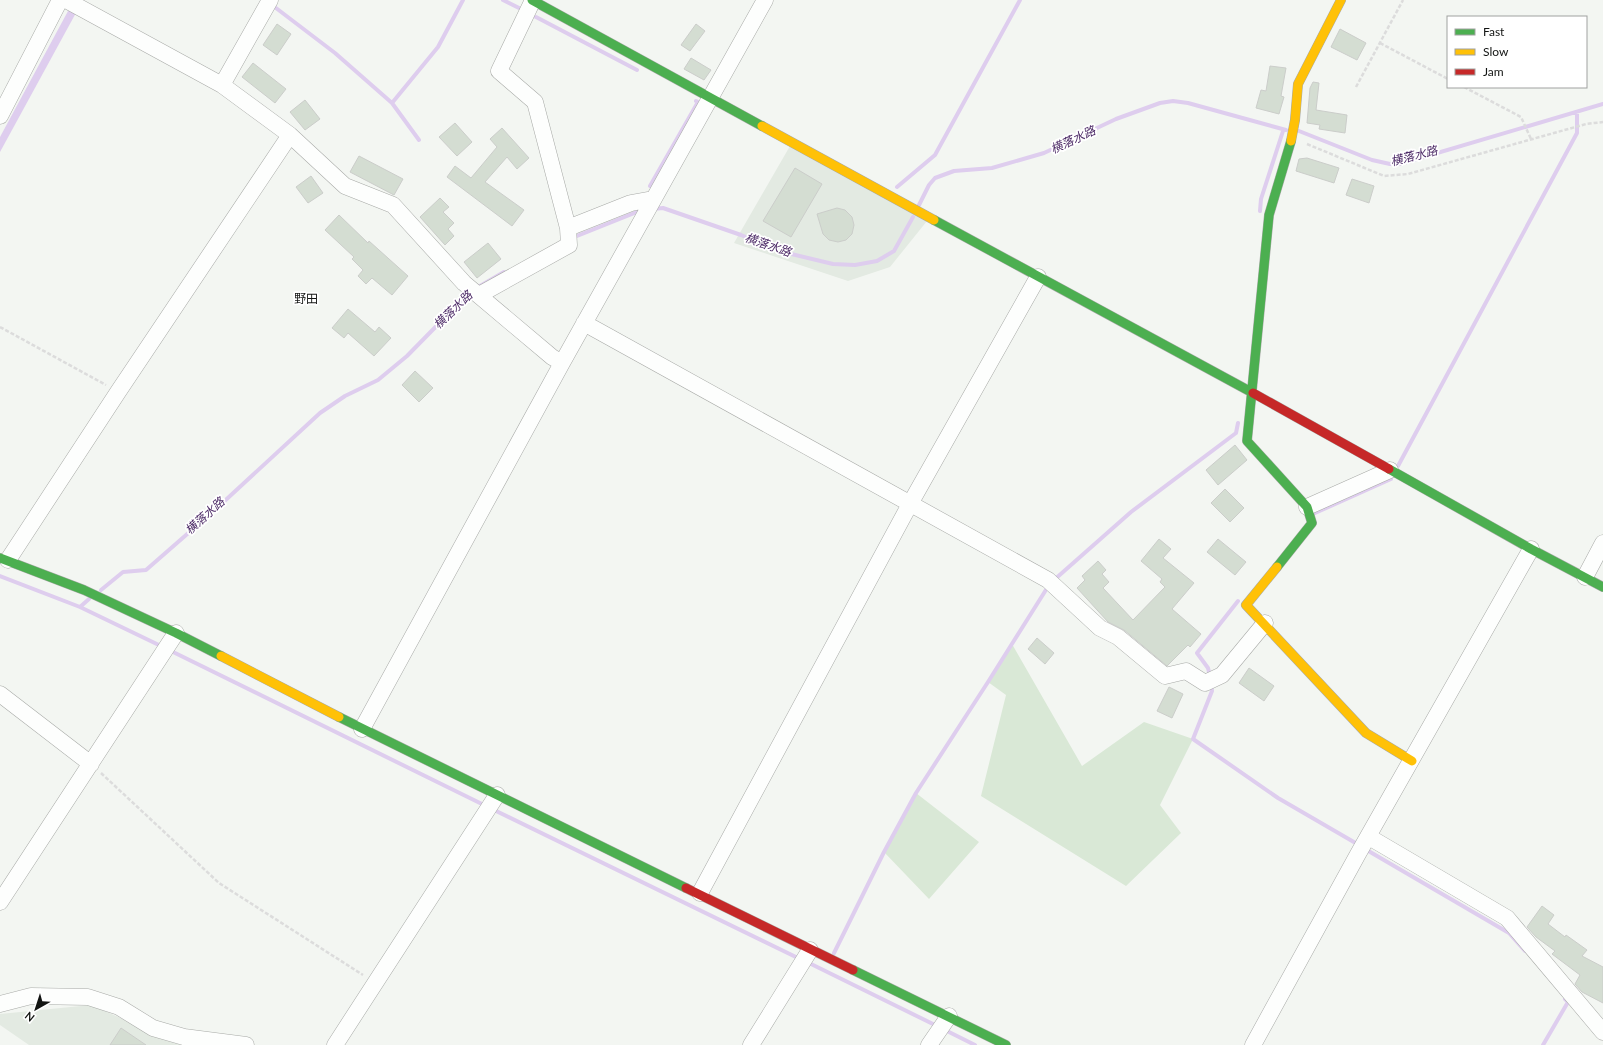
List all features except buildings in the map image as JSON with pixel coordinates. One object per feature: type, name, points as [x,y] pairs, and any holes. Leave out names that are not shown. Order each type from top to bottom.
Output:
[{"type":"street","points":[[0,116],[60,0]]},
{"type":"street","points":[[66,0],[222,85],[290,135],[345,186],[393,205],[464,283],[552,357],[562,363]]},
{"type":"street","points":[[222,85],[270,0]]},
{"type":"street","points":[[479,295],[569,245],[568,228],[535,102],[499,71],[533,0],[903,204],[1236,384],[1531,549],[1603,587]]},
{"type":"street","points":[[362,729],[584,323],[765,0]]},
{"type":"street","points":[[1341,0],[1298,84],[1295,120],[1291,142],[1268,215],[1247,441],[1307,507],[1312,523],[1246,605],[1265,623],[1366,733],[1412,761]]},
{"type":"street","points":[[290,135],[4,559],[84,590],[176,633],[362,729],[700,893],[810,950],[949,1016],[1006,1045]]},
{"type":"street","points":[[568,228],[630,203],[653,199]]},
{"type":"street","points":[[700,893],[910,504],[1038,277]]},
{"type":"street","points":[[584,323],[1052,583],[1100,628],[1118,637],[1165,676],[1186,671],[1205,683],[1222,675],[1265,623]]},
{"type":"street","points":[[1307,507],[1397,474]]},
{"type":"street","points":[[1585,577],[1603,543]]},
{"type":"street","points":[[1253,1045],[1358,854],[1531,549]]},
{"type":"street","points":[[0,902],[92,764],[176,633]]},
{"type":"street","points":[[0,694],[92,764]]},
{"type":"street","points":[[336,1045],[497,795]]},
{"type":"street","points":[[1369,837],[1507,918],[1603,1032]]},
{"type":"street","points":[[751,1045],[810,950]]},
{"type":"street","points":[[0,1004],[31,996],[88,997],[118,1007],[153,1028],[184,1037],[246,1045]]},
{"type":"street","points":[[932,1041],[949,1016]]},
{"type":"path","points":[[1356,88],[1403,0]]},
{"type":"path","points":[[1380,43],[1447,78]]},
{"type":"path","points":[[1466,88],[1521,117],[1531,139]]},
{"type":"path","points":[[1291,142],[1310,145],[1384,176],[1408,174],[1573,127],[1603,122]]},
{"type":"path","points":[[0,327],[118,392]]},
{"type":"path","points":[[92,764],[219,883],[376,983]]},
{"type":"shaded area","points":[[74,0],[83,0],[0,152],[0,137]]},
{"type":"shaded area","points":[[790,146],[927,221],[890,267],[848,281],[734,243]]},
{"type":"shaded area","points":[[91,1005],[182,1045],[29,1045],[0,1025],[0,1014]]},
{"type":"green space","points":[[1012,644],[1082,766],[1144,722],[1193,739],[1160,805],[1181,833],[1126,886],[981,796],[1006,695],[988,682]]},
{"type":"green space","points":[[916,793],[979,842],[929,899],[884,852]]},
{"type":"waterway","points":[[392,103],[438,47],[463,0]]},
{"type":"waterway","points":[[503,0],[519,8]]},
{"type":"waterway","points":[[897,187],[935,155],[1020,0]]},
{"type":"waterway","points":[[272,5],[335,53],[392,103],[419,140]]},
{"type":"waterway","points":[[536,17],[637,70]]},
{"type":"waterway","points":[[650,186],[698,102],[696,101]]},
{"type":"waterway","name":"横落水路","points":[[919,205],[929,185],[935,178],[954,171],[992,168],[1044,153],[1116,119],[1160,103],[1173,101],[1188,103],[1286,130]]},
{"type":"waterway","name":"横落水路","points":[[1299,131],[1372,160],[1390,164],[1400,164],[1603,104]]},
{"type":"waterway","points":[[1398,466],[1577,133],[1577,112]]},
{"type":"waterway","points":[[1260,211],[1261,199],[1283,131]]},
{"type":"waterway","name":"横落水路","points":[[653,209],[663,208],[741,235],[783,252],[833,264],[855,265],[877,261],[894,251],[913,217]]},
{"type":"waterway","name":"横落水路","points":[[572,238],[642,210]]},
{"type":"waterway","name":"横落水路","points":[[480,286],[504,272]]},
{"type":"waterway","name":"横落水路","points":[[101,590],[123,572],[146,570],[217,508],[320,413],[345,396],[378,380],[407,356],[462,300],[470,294]]},
{"type":"waterway","points":[[1054,580],[1131,512],[1236,433],[1238,423]]},
{"type":"waterway","points":[[1315,513],[1391,479]]},
{"type":"waterway","name":"横落水路","points":[[0,576],[80,607],[89,599]]},
{"type":"waterway","points":[[834,953],[884,852],[916,793],[1049,585]]},
{"type":"waterway","points":[[1210,676],[1208,668],[1197,653],[1238,601]]},
{"type":"waterway","points":[[80,607],[163,647]]},
{"type":"waterway","points":[[169,650],[486,806]]},
{"type":"waterway","points":[[1211,685],[1212,691],[1193,739],[1278,798],[1359,845]]},
{"type":"waterway","points":[[492,809],[800,959]]},
{"type":"waterway","points":[[1365,849],[1509,933],[1525,951]]},
{"type":"waterway","points":[[807,962],[937,1026]]},
{"type":"waterway","points":[[1543,1045],[1568,1002],[1565,999]]},
{"type":"waterway","points":[[943,1029],[975,1045]]},
{"type":"traffic: fast","points":[[532,0],[762,126]]},
{"type":"traffic: fast","points":[[1277,567],[1312,523],[1307,507],[1247,441],[1269,215],[1291,141]]},
{"type":"traffic: fast","points":[[934,220],[1253,393]]},
{"type":"traffic: fast","points":[[1389,469],[1531,549],[1603,587]]},
{"type":"traffic: fast","points":[[0,558],[84,590],[221,656]]},
{"type":"traffic: fast","points":[[339,717],[686,888]]},
{"type":"traffic: fast","points":[[853,970],[1006,1045]]},
{"type":"traffic: slow","points":[[1291,141],[1295,120],[1298,84],[1341,0]]},
{"type":"traffic: slow","points":[[762,126],[934,220]]},
{"type":"traffic: slow","points":[[1277,567],[1246,605],[1366,733],[1412,761]]},
{"type":"traffic: slow","points":[[221,656],[339,717]]},
{"type":"traffic: jam","points":[[1253,393],[1389,469]]},
{"type":"traffic: jam","points":[[686,888],[853,970]]},
{"type":"district","name":"野田","points":[[306,299]]}]
